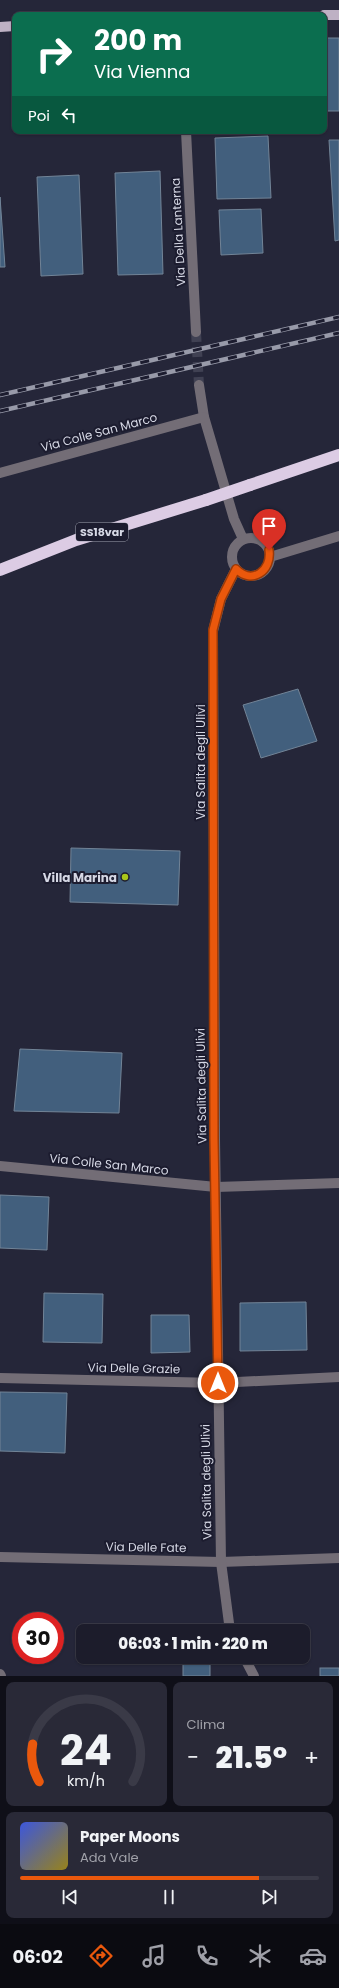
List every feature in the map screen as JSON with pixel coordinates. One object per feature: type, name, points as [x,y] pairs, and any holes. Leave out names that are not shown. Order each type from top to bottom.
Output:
[{"type":"highway","name":"SS18var","points":[[0,570],[76,540],[206,500],[339,455]]},
{"type":"main road","points":[[327,15],[339,15]]},
{"type":"main road","points":[[0,27],[12,26]]},
{"type":"street","name":"Via Della Lanterna","points":[[186,134],[196,332]]},
{"type":"street","points":[[199,385],[204,417],[234,519],[243,540]]},
{"type":"street","name":"Via Colle San Marco","points":[[0,473],[204,417]]},
{"type":"street","points":[[270,557],[339,536]]},
{"type":"street","points":[[249,538],[261,540],[269,550],[270,557],[266,568],[256,575],[243,574],[236,569],[232,560],[232,554],[237,543],[249,538]]},
{"type":"street","name":"Via Salita degli Ulivi","points":[[229,1624],[221,1562],[216,1187],[214,1139],[213,630],[221,599],[236,569]]},
{"type":"street","name":"Via Colle San Marco","points":[[0,1166],[216,1187],[339,1183]]},
{"type":"street","name":"Via Delle Grazie","points":[[0,1378],[218,1383],[339,1377]]},
{"type":"street","name":"Via Delle Fate","points":[[0,1557],[221,1562],[339,1558]]},
{"type":"street","points":[[248,1664],[254,1676]]},
{"type":"building","points":[[327,38],[339,38],[339,111],[327,111]]},
{"type":"building","points":[[268,136],[271,198],[217,199],[215,138]]},
{"type":"building","points":[[329,140],[339,140],[339,240],[335,241]]},
{"type":"building","points":[[160,171],[163,274],[118,275],[115,173]]},
{"type":"building","points":[[79,175],[83,274],[41,276],[37,177]]},
{"type":"building","points":[[0,197],[5,267],[0,267]]},
{"type":"building","points":[[261,209],[263,253],[221,255],[219,210]]},
{"type":"building","points":[[298,689],[317,741],[261,758],[243,705]]},
{"type":"building","name":"Villa Marina","points":[[71,848],[180,851],[178,905],[70,902]]},
{"type":"building","points":[[20,1049],[122,1053],[119,1113],[14,1111]]},
{"type":"building","points":[[0,1195],[49,1197],[47,1250],[0,1248]]},
{"type":"building","points":[[44,1293],[103,1294],[102,1343],[43,1342]]},
{"type":"building","points":[[306,1302],[307,1350],[240,1351],[240,1303]]},
{"type":"building","points":[[151,1315],[189,1315],[190,1352],[151,1353]]},
{"type":"building","points":[[0,1392],[67,1393],[65,1453],[0,1451]]},
{"type":"building","points":[[183,1664],[210,1664],[210,1676],[183,1676]]},
{"type":"building","points":[[320,1668],[339,1668],[339,1676],[320,1676]]},
{"type":"tunnel","points":[[196,332],[199,385]]},
{"type":"railway","points":[[0,395],[339,317]]},
{"type":"railway","points":[[0,411],[339,333]]},
{"type":"place","name":"Villa Marina","points":[[125,877]]},
{"type":"route","points":[[218,1383],[216,1187],[214,1139],[213,630],[221,599],[236,569],[249,576],[256,575],[266,568],[269,563],[269,550]]}]
